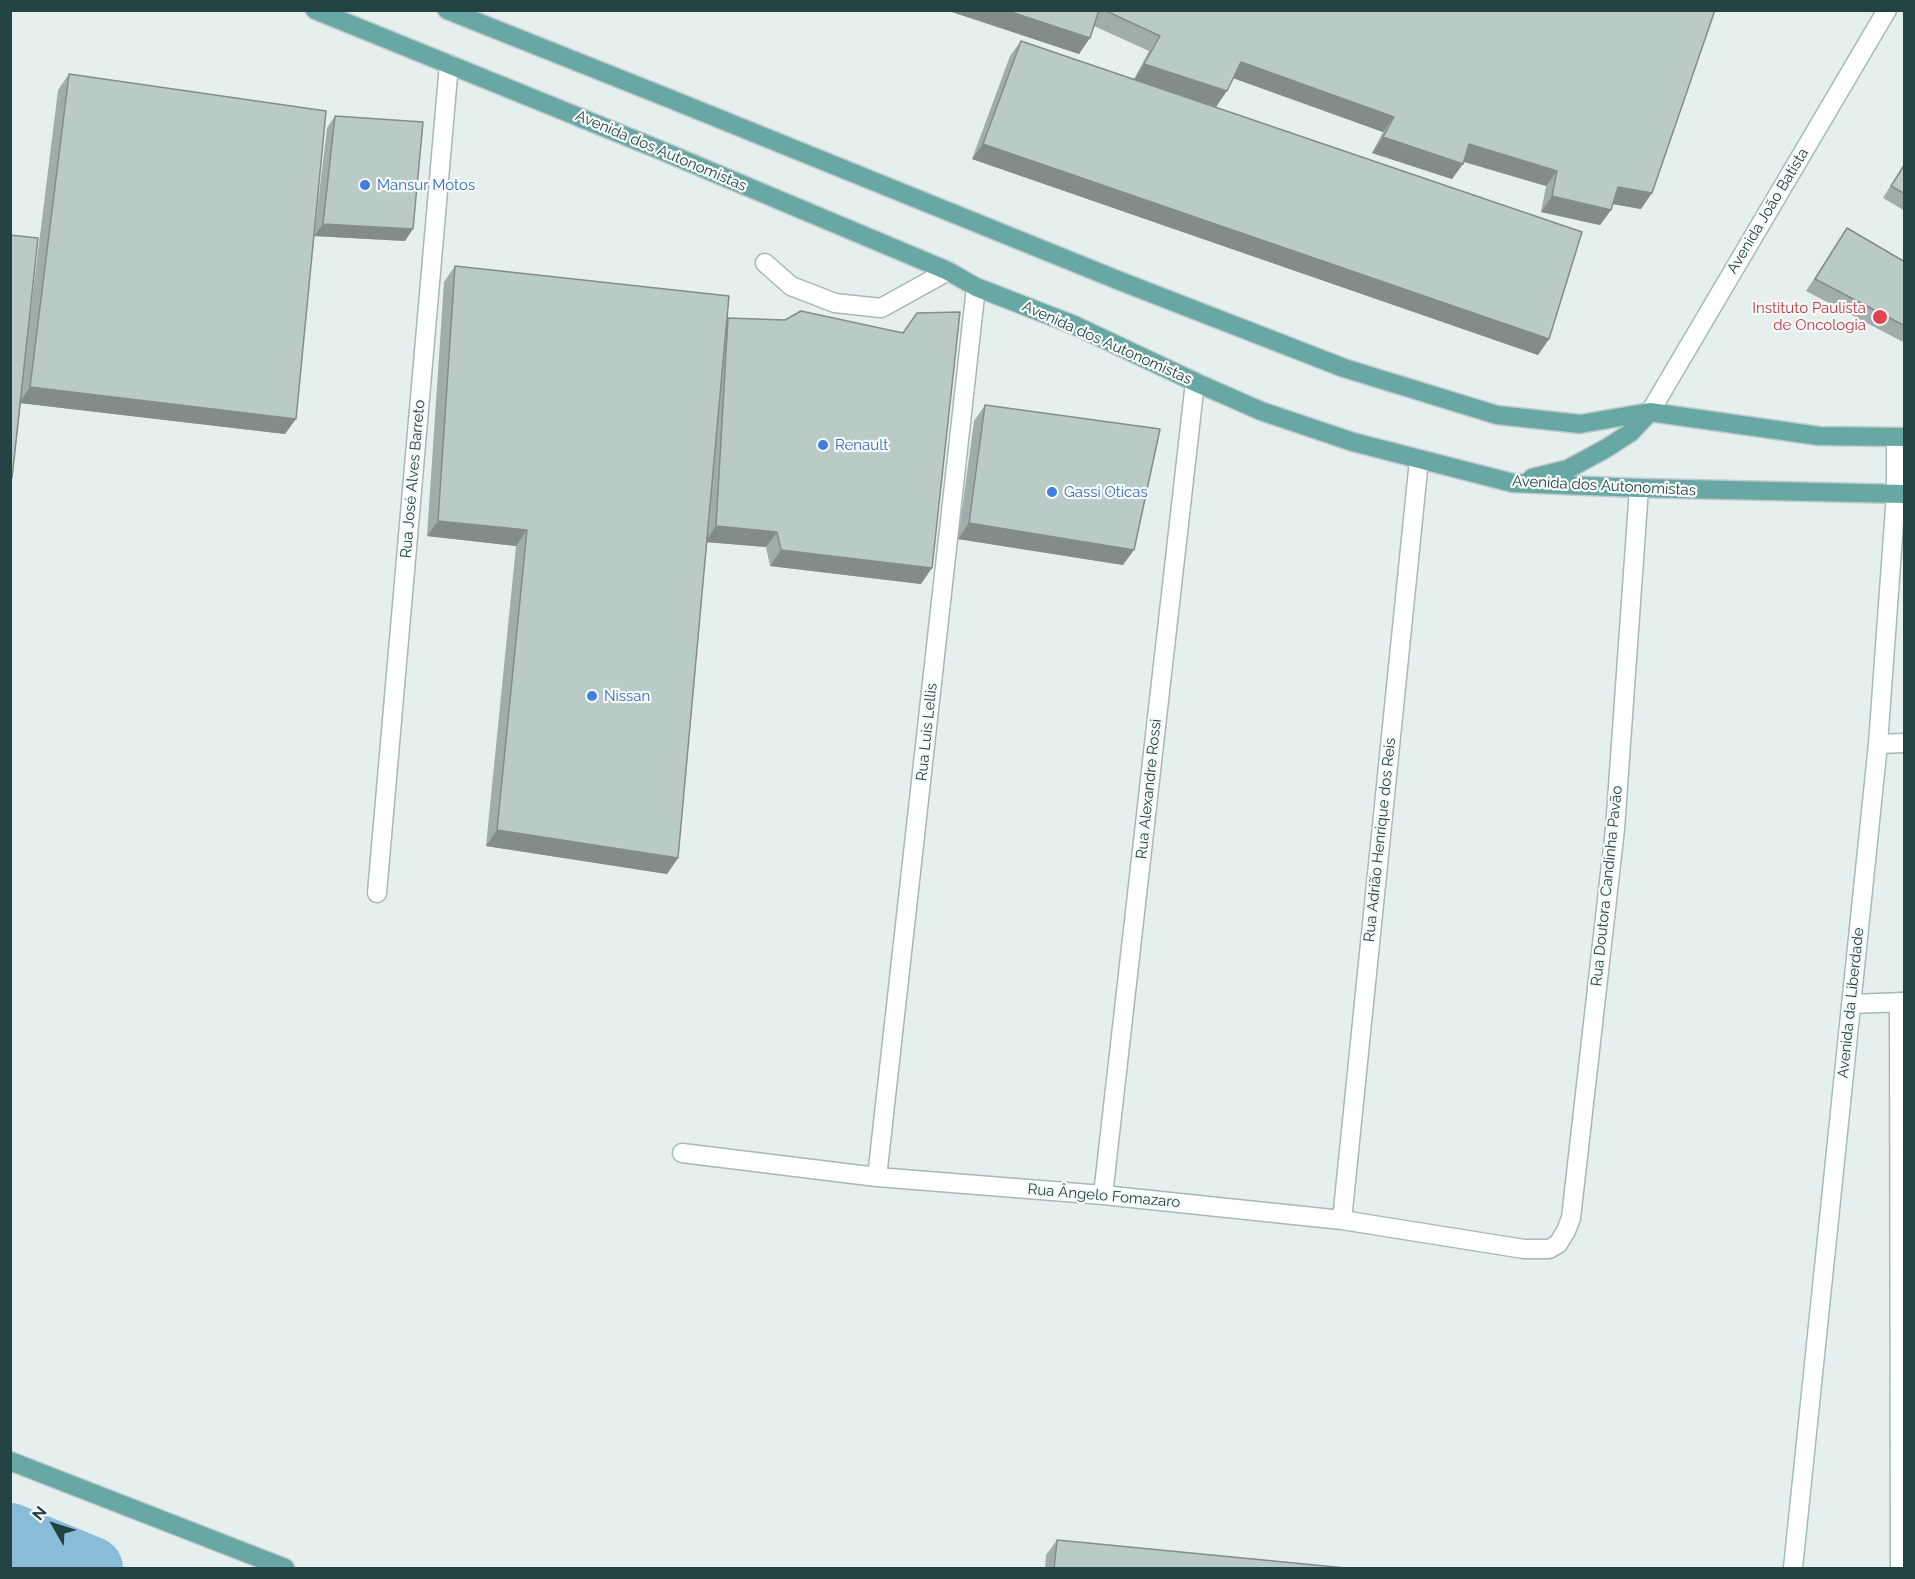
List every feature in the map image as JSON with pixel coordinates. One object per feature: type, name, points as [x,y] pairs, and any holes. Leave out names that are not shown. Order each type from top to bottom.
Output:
[{"type":"main road","name":"Avenida dos Autonomistas","points":[[315,10],[650,145],[948,271],[976,287],[1074,325],[1195,382],[1271,414],[1353,442],[1513,483],[1900,494]]},
{"type":"main road","points":[[447,10],[1120,281],[1344,368],[1497,415],[1580,424],[1650,412],[1819,436],[1900,437]]},
{"type":"main road","points":[[1513,483],[1568,469],[1578,464],[1630,433],[1650,412]]},
{"type":"main road","points":[[10,1461],[285,1569]]},
{"type":"street","name":"Avenida João Batista","points":[[1650,412],[1887,10]]},
{"type":"street","name":"Rua José Alves Barreto","points":[[377,893],[450,64]]},
{"type":"street","points":[[765,263],[791,286],[834,303],[881,308],[948,271]]},
{"type":"street","name":"Rua Luis Lellis","points":[[878,1177],[976,287]]},
{"type":"street","name":"Rua Alexandre Rossi","points":[[1103,1195],[1195,382]]},
{"type":"street","name":"Avenida da Liberdade","points":[[1793,1569],[1878,744],[1900,494],[1900,437]]},
{"type":"street","name":"Rua Adrião Henrique dos Reis","points":[[1342,1220],[1419,460]]},
{"type":"street","name":"Rua Doutora Candinha Pavão","points":[[1524,1249],[1549,1249],[1558,1244],[1571,1218],[1615,829],[1639,488]]},
{"type":"street","points":[[1878,744],[1905,743]]},
{"type":"street","points":[[1851,1005],[1902,1002],[1900,1569]]},
{"type":"street","name":"Rua Ângelo Fomazaro","points":[[682,1153],[878,1177],[1103,1195],[1342,1220],[1524,1249]]},
{"type":"building","points":[[1005,10],[1099,10],[1090,38]]},
{"type":"building","points":[[1104,10],[1715,10],[1652,193],[1618,187],[1611,210],[1552,196],[1557,171],[1469,144],[1463,164],[1383,137],[1394,117],[1241,62],[1227,91],[1144,64],[1160,36]]},
{"type":"building","points":[[1021,41],[1582,232],[1549,339],[983,144]]},
{"type":"building","points":[[69,74],[326,111],[296,419],[30,387]]},
{"type":"building","name":"Mansur Motos","points":[[335,116],[423,122],[413,229],[323,224]]},
{"type":"building","points":[[1905,164],[1905,194],[1891,186]]},
{"type":"building","name":"Instituto Paulista de Oncologia","points":[[1847,228],[1905,262],[1905,326],[1815,279]]},
{"type":"building","points":[[10,235],[38,238],[12,478],[10,477]]},
{"type":"building","name":"Nissan","points":[[455,266],[729,296],[678,858],[497,830],[527,530],[438,521]]},
{"type":"building","name":"Renault","points":[[801,311],[903,333],[917,313],[960,312],[932,568],[781,550],[777,532],[716,526],[728,318],[785,320]]},
{"type":"building","name":"Gassi Oticas","points":[[985,405],[1160,429],[1134,550],[969,523]]},
{"type":"building","points":[[1057,1540],[1356,1569],[1054,1569]]},
{"type":"waterway","points":[[10,1534],[92,1568]]},
{"type":"place","name":"Mansur Motos","points":[[365,185]]},
{"type":"place","name":"Instituto Paulista de Oncologia","points":[[1880,317]]},
{"type":"place","name":"Renault","points":[[823,445]]},
{"type":"place","name":"Gassi Oticas","points":[[1052,492]]},
{"type":"place","name":"Nissan","points":[[592,696]]}]
